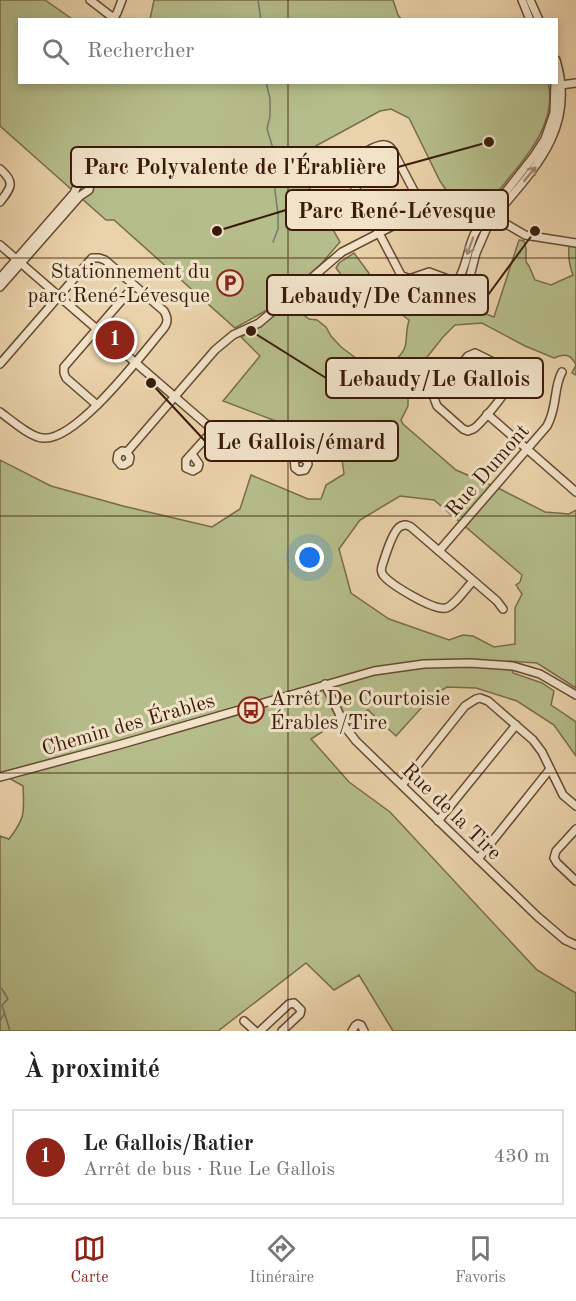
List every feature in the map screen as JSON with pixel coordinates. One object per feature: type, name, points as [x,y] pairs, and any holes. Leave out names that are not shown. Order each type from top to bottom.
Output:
[{"type":"street","points":[[90,0],[113,18]]},
{"type":"street","points":[[114,18],[122,0]]},
{"type":"street","points":[[522,0],[529,18]]},
{"type":"street","points":[[530,0],[538,18]]},
{"type":"street","points":[[490,215],[498,212],[539,164],[548,149],[561,117],[563,101],[558,84],[576,83]]},
{"type":"street","points":[[424,210],[392,148],[384,144],[378,146],[348,164],[347,170],[403,277],[409,279],[429,272],[461,283],[469,280],[490,215]]},
{"type":"street","points":[[0,169],[8,176],[11,183],[8,192],[0,202]]},
{"type":"street","points":[[0,278],[19,261],[80,196],[89,190],[90,184],[87,181],[80,182],[74,193],[19,261],[0,287]]},
{"type":"street","points":[[128,452],[224,341],[263,320],[342,252],[424,210],[441,206],[470,208],[490,215],[525,235],[576,243]]},
{"type":"street","points":[[0,245],[213,430],[294,458]]},
{"type":"street","points":[[0,364],[89,260],[95,258],[105,261],[164,311],[167,318],[166,325],[97,405],[71,428],[59,435],[45,439],[36,436],[0,412]]},
{"type":"street","points":[[97,405],[69,381],[64,373],[66,364],[134,286]]},
{"type":"street","points":[[472,354],[478,354],[501,364],[505,369],[505,391],[487,414],[472,430],[465,430],[434,401],[436,394],[472,354]]},
{"type":"street","name":"Rue Dumont","points":[[439,551],[547,426],[553,415],[558,380],[562,372]]},
{"type":"street","points":[[487,414],[576,492]]},
{"type":"street","points":[[192,454],[213,430]]},
{"type":"street","points":[[473,581],[450,607],[441,608],[414,598],[385,577],[382,572],[394,533],[401,525],[411,527],[473,581],[503,609]]},
{"type":"street","name":"Chemin des Érables","points":[[0,777],[325,684],[394,668],[424,664],[470,663],[513,666],[540,674],[576,695]]},
{"type":"street","name":"Rue de la Tire","points":[[325,684],[345,728],[352,737],[538,917],[566,940],[576,945]]},
{"type":"street","points":[[402,785],[465,706],[472,700],[480,698],[488,701],[539,747],[563,795],[576,806]]},
{"type":"street","points":[[438,821],[516,725]]},
{"type":"street","points":[[478,859],[550,769]]},
{"type":"street","points":[[576,829],[556,851],[554,858],[576,881]]},
{"type":"street","points":[[260,1031],[289,1004],[294,1003],[301,1012],[282,1031]]},
{"type":"street","points":[[244,1021],[255,1031]]},
{"type":"street","points":[[352,1031],[358,1024],[364,1031]]},
{"type":"green space","points":[[0,0],[45,0],[71,18],[18,18],[18,84],[548,84],[550,96],[545,122],[533,146],[485,205],[452,199],[440,181],[409,118],[391,109],[380,111],[312,148],[306,162],[306,182],[340,242],[321,264],[284,297],[269,309],[235,328],[114,220],[106,220],[0,126]]},
{"type":"green space","points":[[154,0],[393,0],[400,18],[150,18]]},
{"type":"green space","points":[[519,240],[524,241],[526,262],[535,280],[551,285],[573,275],[569,261],[569,246],[576,247],[576,365],[569,357],[561,355],[554,358],[525,346],[482,323],[455,325],[424,361],[408,389],[408,406],[401,420],[456,470],[545,512],[569,514],[576,510],[576,688],[537,663],[509,661],[513,673],[542,683],[554,691],[551,705],[576,722],[576,756],[554,725],[517,701],[476,688],[447,687],[433,695],[396,736],[368,710],[350,724],[334,724],[311,739],[349,782],[390,812],[537,970],[576,993],[576,1031],[393,1031],[359,975],[334,990],[306,963],[218,1031],[0,1031],[0,836],[9,839],[15,831],[23,814],[24,802],[23,786],[0,773],[0,460],[51,486],[212,527],[240,509],[251,475],[308,499],[321,499],[326,485],[344,474],[341,452],[333,447],[311,458],[308,452],[320,443],[302,431],[223,401],[260,356],[241,337],[258,328],[289,304],[309,319],[317,320],[326,327],[341,347],[360,361],[369,359],[394,361],[405,347],[409,320],[342,276],[336,268],[339,263],[354,253],[377,288],[384,290],[397,285],[404,289],[415,309],[422,311],[465,306],[494,317]],"holes":[[[400,496],[434,500],[522,575],[520,582],[516,585],[522,594],[515,608],[515,644],[494,647],[473,636],[463,635],[449,640],[389,619],[351,593],[339,549],[360,520]]]},
{"type":"waterway","points":[[258,0],[261,18]]},
{"type":"waterway","points":[[266,84],[270,99],[267,129],[275,155],[275,191],[278,214],[278,229],[273,242]]},
{"type":"waterway","points":[[0,988],[8,999],[2,1005],[10,1031]]},
{"type":"waterway","points":[[0,1021],[4,1014]]},
{"type":"place","name":"Parc Polyvalente de l'Érablière","points":[[489,142]]},
{"type":"place","name":"Parc René-Lévesque","points":[[217,231]]},
{"type":"place","name":"Lebaudy/De Cannes","points":[[535,231]]},
{"type":"place","name":"Stationnement du parc René-Lévesque","points":[[230,283]]},
{"type":"place","name":"Lebaudy/Le Gallois","points":[[251,331]]},
{"type":"place","name":"Le Gallois/Ratier","points":[[115,340]]},
{"type":"place","name":"Le Gallois/émard","points":[[151,383]]},
{"type":"place","name":"Arrêt De Courtoisie Érables/Tire","points":[[251,710]]}]
